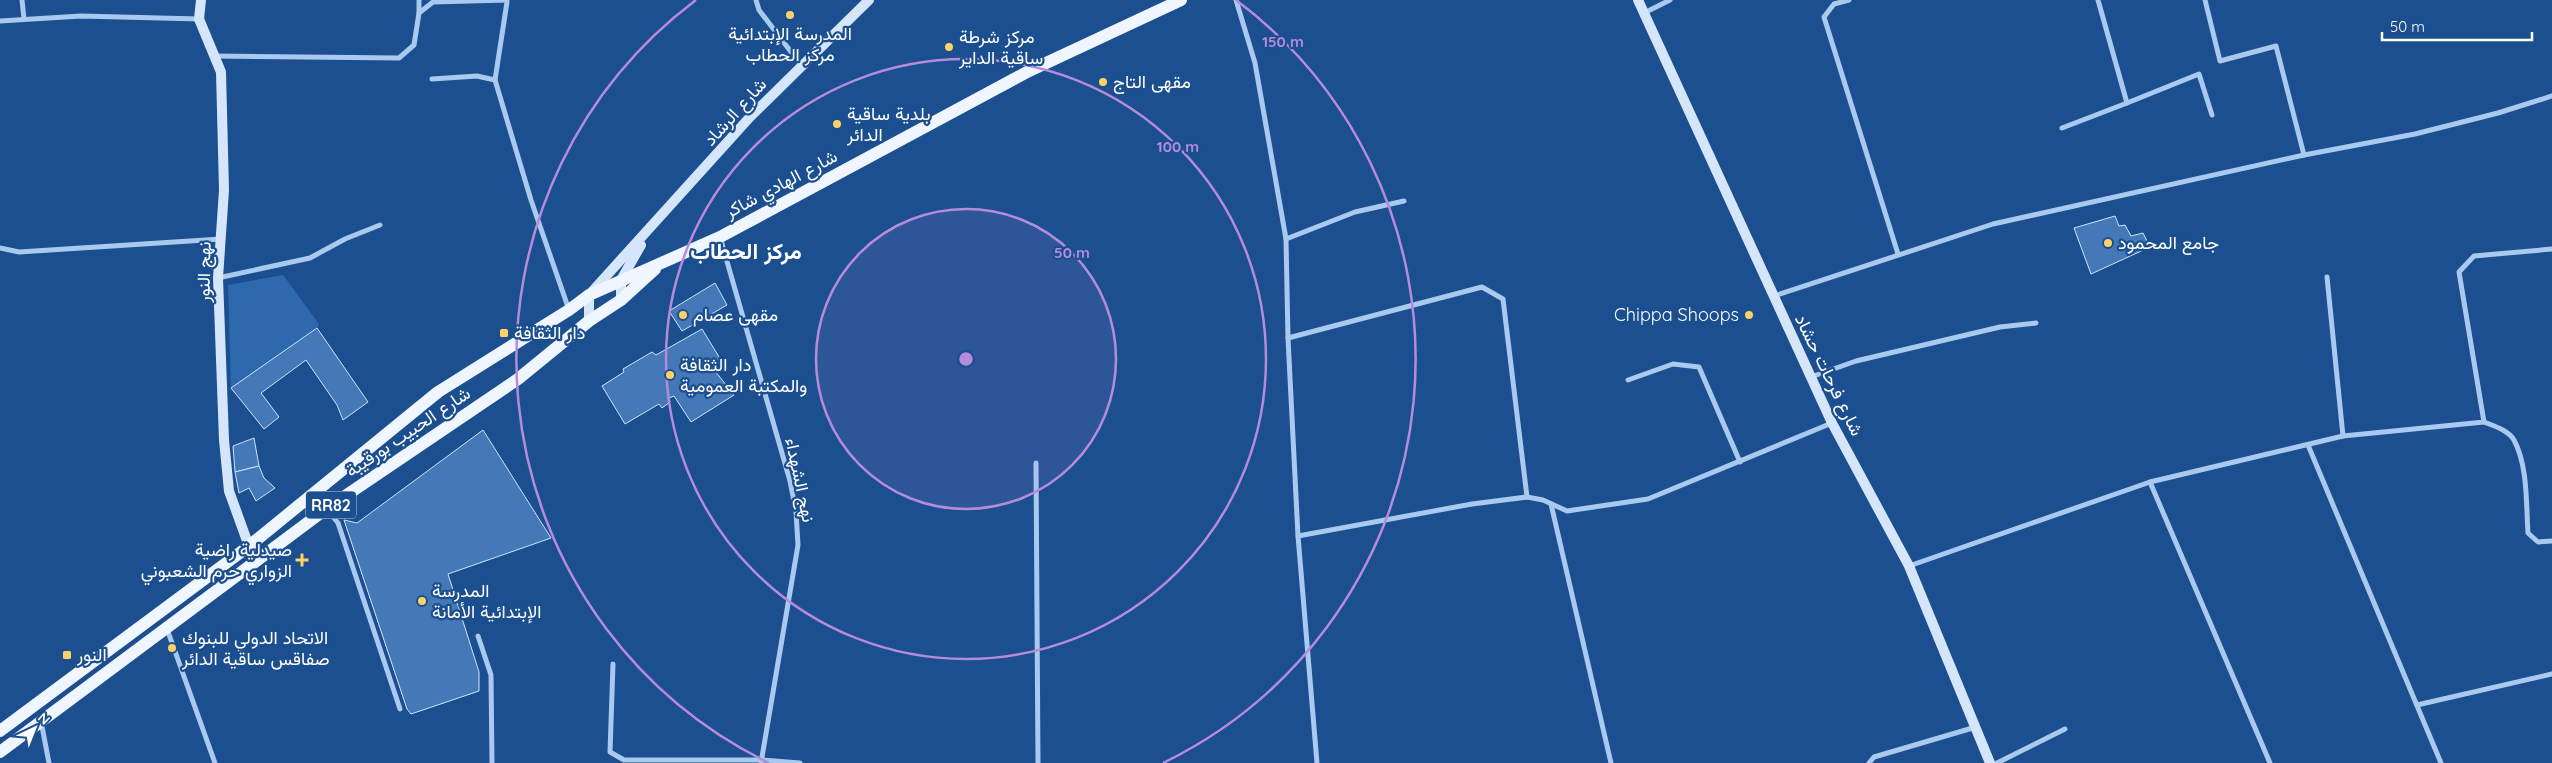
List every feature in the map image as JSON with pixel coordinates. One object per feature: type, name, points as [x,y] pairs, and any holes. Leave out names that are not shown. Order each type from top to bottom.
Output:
[{"type":"main road","name":"شارع الهادي شاكر","points":[[720,237],[1029,71],[1181,0]]},
{"type":"main road","name":"شارع الحبيب بورقيبة","points":[[0,731],[248,546],[438,392],[569,310],[589,295],[720,237]]},
{"type":"main road","name":"شارع الحبيب بورقيبة","points":[[0,752],[326,509],[518,378],[589,321],[621,300],[663,262]]},
{"type":"street","points":[[22,0],[24,19]]},
{"type":"street","name":"نهج النور","points":[[200,0],[199,19],[221,72],[224,190],[218,278],[224,440],[229,491],[255,563]]},
{"type":"street","points":[[214,56],[399,58],[414,45],[419,0]]},
{"type":"street","points":[[756,0],[759,10],[801,65]]},
{"type":"street","name":"شارع الرشاد","points":[[589,295],[750,117],[869,0]]},
{"type":"street","points":[[1236,0],[1255,63],[1286,240],[1288,338],[1298,536],[1317,763]]},
{"type":"street","name":"شارع فرحات حشاد","points":[[1638,0],[1832,423],[1909,566],[1990,763]]},
{"type":"street","points":[[1644,13],[1670,0]]},
{"type":"street","points":[[1850,0],[1834,4],[1824,17],[1898,254]]},
{"type":"street","points":[[2098,0],[2127,103]]},
{"type":"street","points":[[2206,0],[2220,61],[2276,46],[2304,155]]},
{"type":"street","points":[[419,13],[433,2],[507,1],[495,80],[531,200],[569,310]]},
{"type":"street","points":[[0,21],[80,16],[199,19]]},
{"type":"street","points":[[2062,128],[2199,74],[2212,115]]},
{"type":"street","points":[[432,79],[477,76],[495,80]]},
{"type":"street","points":[[1774,296],[1994,224],[2304,155],[2415,134],[2498,114],[2552,96]]},
{"type":"street","points":[[1286,240],[1355,212],[1404,201]]},
{"type":"street","points":[[218,278],[310,258],[345,239],[380,225]]},
{"type":"street","name":"شارع الرشاد","points":[[621,300],[621,280],[650,228]]},
{"type":"street","name":"نهج الشهداء","points":[[720,237],[790,481],[796,512],[798,544],[761,762]]},
{"type":"street","points":[[0,248],[19,252],[221,239]]},
{"type":"street","points":[[2484,422],[2459,272],[2474,256],[2552,249]]},
{"type":"street","points":[[2327,278],[2343,436]]},
{"type":"street","points":[[1288,338],[1482,287],[1503,299],[1527,497]]},
{"type":"street","points":[[589,295],[589,321]]},
{"type":"street","points":[[1810,377],[1856,361],[2000,327],[2036,323]]},
{"type":"street","points":[[1628,380],[1673,364],[1698,367],[1740,462]]},
{"type":"street","points":[[1909,566],[2150,482],[2343,436],[2484,422],[2499,428],[2514,439],[2522,467],[2528,533],[2538,542],[2552,541]]},
{"type":"street","points":[[1298,536],[1472,504],[1527,497],[1543,500],[1567,511],[1648,499],[1832,423]]},
{"type":"street","points":[[2308,445],[2440,763]]},
{"type":"street","points":[[1036,463],[1038,763]]},
{"type":"street","points":[[2150,482],[2270,763]]},
{"type":"street","points":[[1551,504],[1611,763]]},
{"type":"street","points":[[326,509],[338,523],[400,710]]},
{"type":"street","points":[[167,629],[215,763]]},
{"type":"street","points":[[478,636],[490,675],[492,763]]},
{"type":"street","points":[[613,664],[610,752],[616,757],[624,760],[800,763]]},
{"type":"street","points":[[2417,705],[2552,674]]},
{"type":"street","points":[[41,721],[49,763]]},
{"type":"street","points":[[1869,763],[1874,757],[1976,727]]},
{"type":"street","points":[[1998,763],[2065,729]]},
{"type":"shaded area","points":[[283,275],[319,324],[317,328],[231,388],[228,285]]},
{"type":"building","points":[[2115,216],[2119,226],[2125,225],[2131,236],[2143,233],[2150,247],[2091,274],[2074,228]]},
{"type":"building","points":[[715,283],[727,305],[682,331],[669,311]]},
{"type":"building","points":[[317,328],[368,402],[343,420],[337,405],[306,360],[261,393],[279,417],[264,429],[231,388]]},
{"type":"building","points":[[702,329],[724,365],[715,371],[734,395],[691,422],[674,396],[669,398],[670,402],[662,408],[659,404],[625,424],[602,386],[624,372],[623,369],[652,352],[656,355]]},
{"type":"building","points":[[483,430],[551,538],[448,574],[479,672],[479,691],[411,714],[407,709],[344,520],[357,523]]},
{"type":"building","points":[[254,438],[259,466],[235,472],[233,446]]},
{"type":"building","points":[[259,466],[264,478],[275,488],[256,501],[249,488],[239,493],[235,472]]},
{"type":"place","name":"المدرسة الإبتدائية مركز الحطاب","points":[[790,15]]},
{"type":"place","name":"مركز شرطة ساقية الداير","points":[[949,47]]},
{"type":"place","name":"مقهى التاج","points":[[1103,82]]},
{"type":"place","name":"بلدية ساقية الدائر","points":[[837,124]]},
{"type":"place","name":"جامع المحمود","points":[[2108,243]]},
{"type":"place","name":"مقهى عصام","points":[[683,315]]},
{"type":"place","name":"Chippa Shoops","points":[[1749,315]]},
{"type":"place","name":"دار الثقافة","points":[[504,333]]},
{"type":"place","name":"دار الثقافة والمكتبة العمومية","points":[[670,375]]},
{"type":"place","name":"صيدلية راضية الزواري حرم الشعبوني","points":[[302,560]]},
{"type":"place","name":"المدرسة الإبتدائية الأمانة","points":[[422,601]]},
{"type":"place","name":"الاتحاد الدولي للبنوك صفاقس ساقية الدائر","points":[[172,648]]},
{"type":"place","name":"النور","points":[[67,655]]},
{"type":"district","name":"مركز الحطاب","points":[[746,251]]}]
